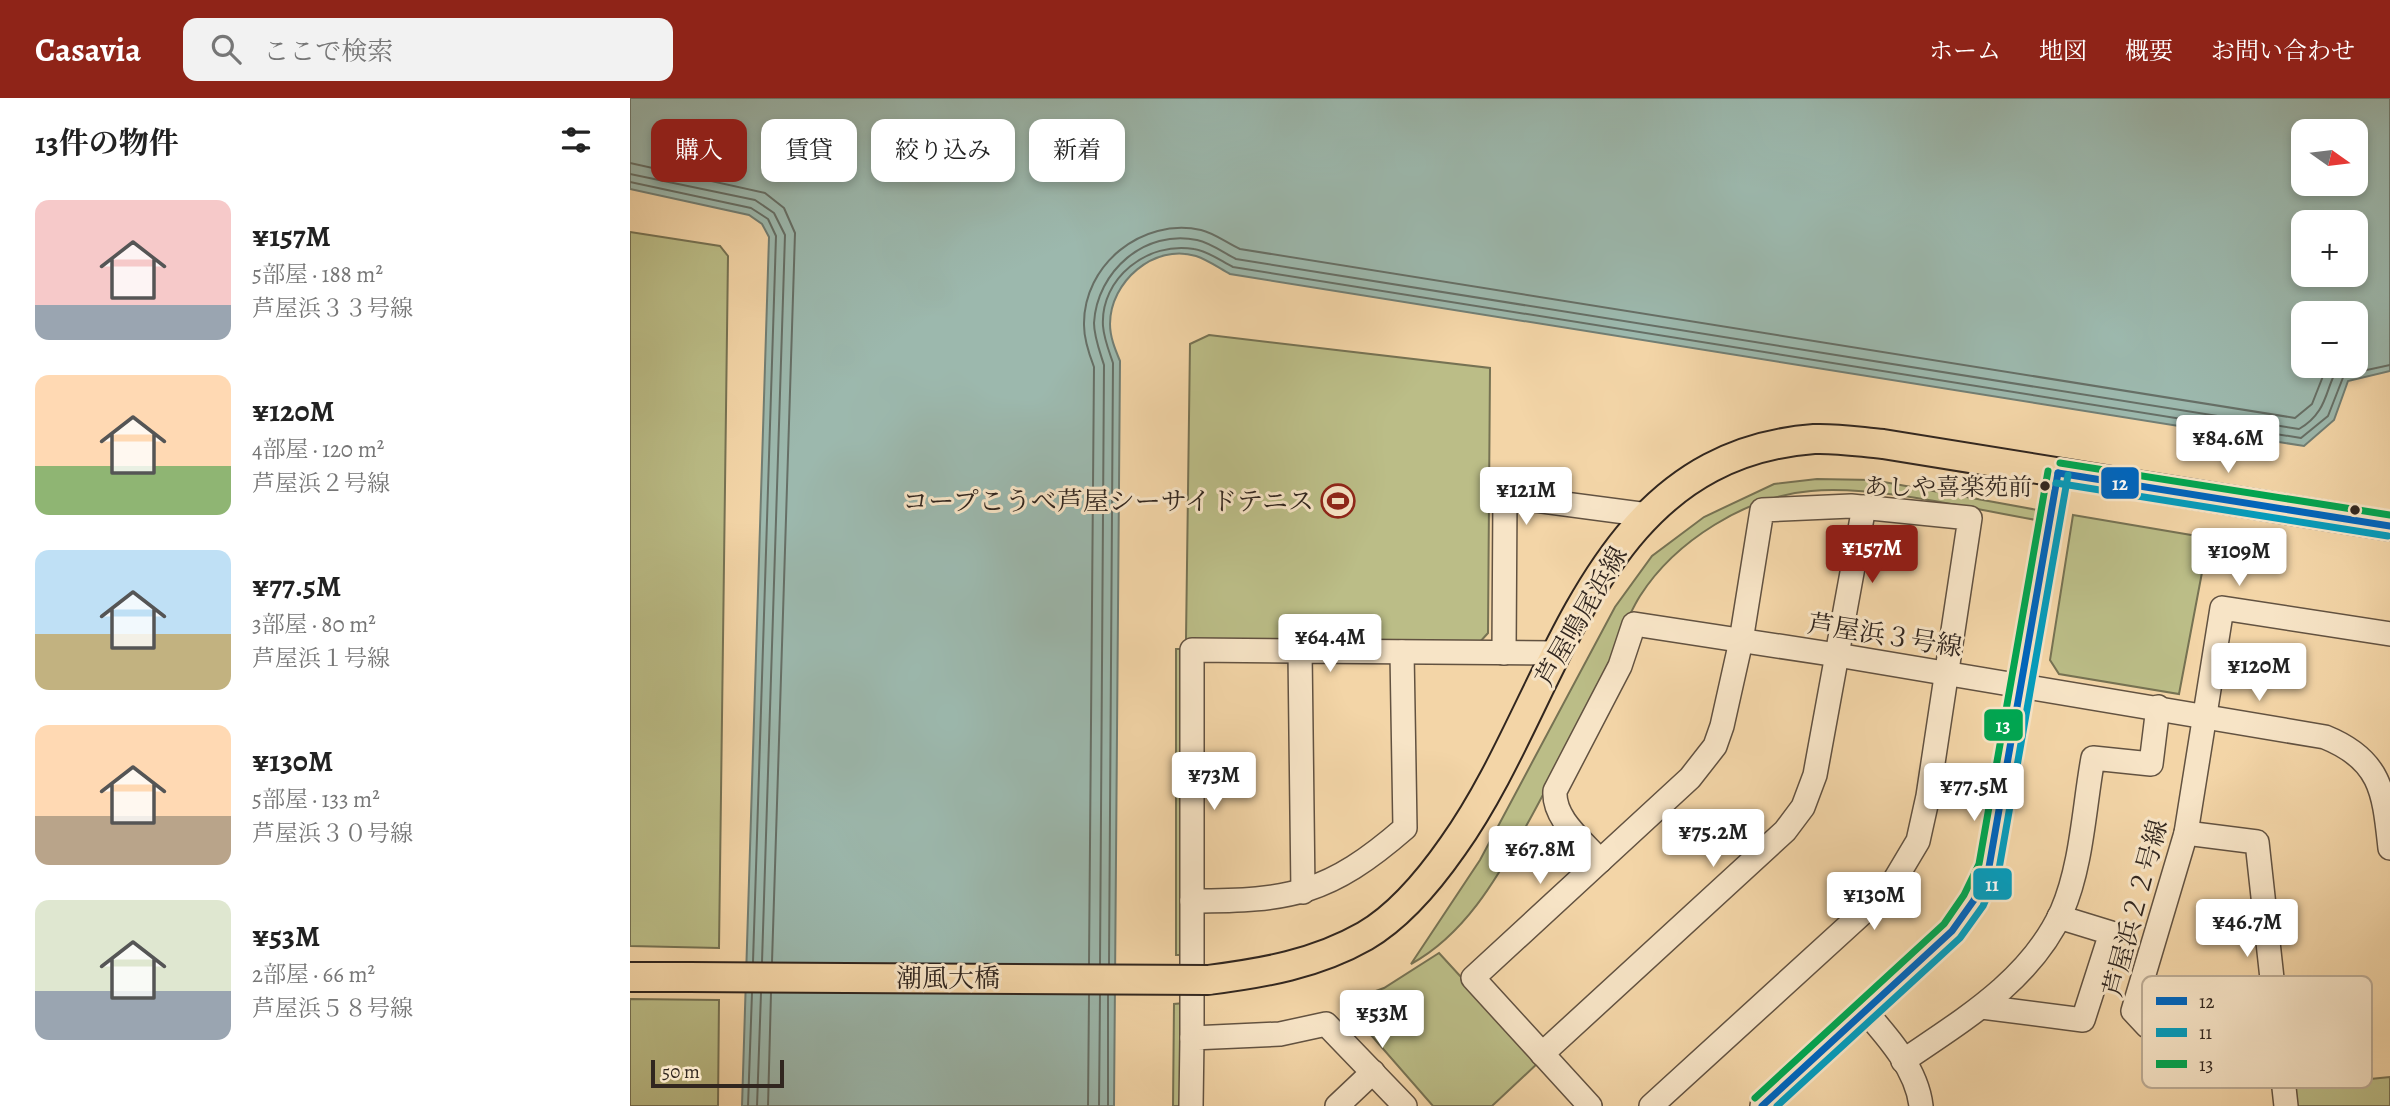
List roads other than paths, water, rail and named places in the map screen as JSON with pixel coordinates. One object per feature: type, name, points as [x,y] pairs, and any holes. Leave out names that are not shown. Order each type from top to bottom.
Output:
[{"type":"main road","name":"芦屋鳴尾浜線","points":[[1208,980],[1280,969],[1323,956],[1367,935],[1432,876],[1466,828],[1556,653],[1608,560],[1648,515],[1678,489],[1717,465],[1769,447],[1815,439],[1883,444],[2390,526]]},
{"type":"main road","name":"潮風大橋","points":[[630,977],[1208,980]]},
{"type":"street","points":[[1762,1106],[1952,931],[1972,907],[1981,889],[1989,867],[2058,473]]},
{"type":"street","points":[[1504,653],[1505,496],[1648,515]]},
{"type":"street","points":[[1590,1106],[1473,978],[1690,778],[1715,746],[1741,641],[1762,510],[1807,506],[1864,507],[1970,518],[1917,841],[1890,888],[1651,1106]]},
{"type":"street","points":[[1542,1054],[1733,880],[1794,820],[1803,807],[1815,775],[1864,507]]},
{"type":"street","name":"芦屋浜２２号線","points":[[2143,976],[2186,833],[2222,608],[2390,634]]},
{"type":"street","name":"芦屋浜３号線","points":[[1600,861],[1566,823],[1554,804],[1555,791],[1620,666],[1634,624],[2158,707],[2325,737],[2357,754],[2369,765],[2385,799],[2390,848]]},
{"type":"street","points":[[1191,1106],[1192,650],[1556,653]]},
{"type":"street","points":[[1300,652],[1303,892]]},
{"type":"street","points":[[1192,901],[1256,900],[1303,892],[1354,869],[1405,828],[1402,652]]},
{"type":"street","points":[[1903,1061],[1982,1007],[2018,975],[2045,941],[2059,917],[2075,862],[2093,758],[2151,764],[2158,707]]},
{"type":"street","points":[[2186,833],[2257,842],[2270,976]]},
{"type":"street","points":[[1982,1007],[2083,1020],[2111,933],[2059,917]]},
{"type":"street","name":"芦屋浜２２号線","points":[[2142,981],[2133,1011],[2142,1021]]},
{"type":"street","points":[[1865,1011],[1903,1061],[1919,1088],[1921,1106]]},
{"type":"street","points":[[1192,1038],[1280,1034],[1326,1024],[1405,1106]]},
{"type":"street","points":[[1337,1106],[1373,1072]]},
{"type":"street","points":[[2283,1088],[2286,1106]]},
{"type":"water","points":[[630,98],[2390,98],[2390,371],[2368,376],[2368,301],[2291,301],[2291,378],[2361,378],[2348,381],[2334,420],[2304,446],[1230,274],[1196,256],[1180,253],[1150,261],[1137,269],[1126,281],[1112,308],[1110,324],[1120,361],[1114,1106],[742,1106],[769,237],[762,224],[749,215],[630,189]]},
{"type":"place","name":"あしや喜楽苑前","points":[[2045,486]]},
{"type":"place","name":"コープこうべ芦屋シーサイドテニス","points":[[1338,501]]}]
